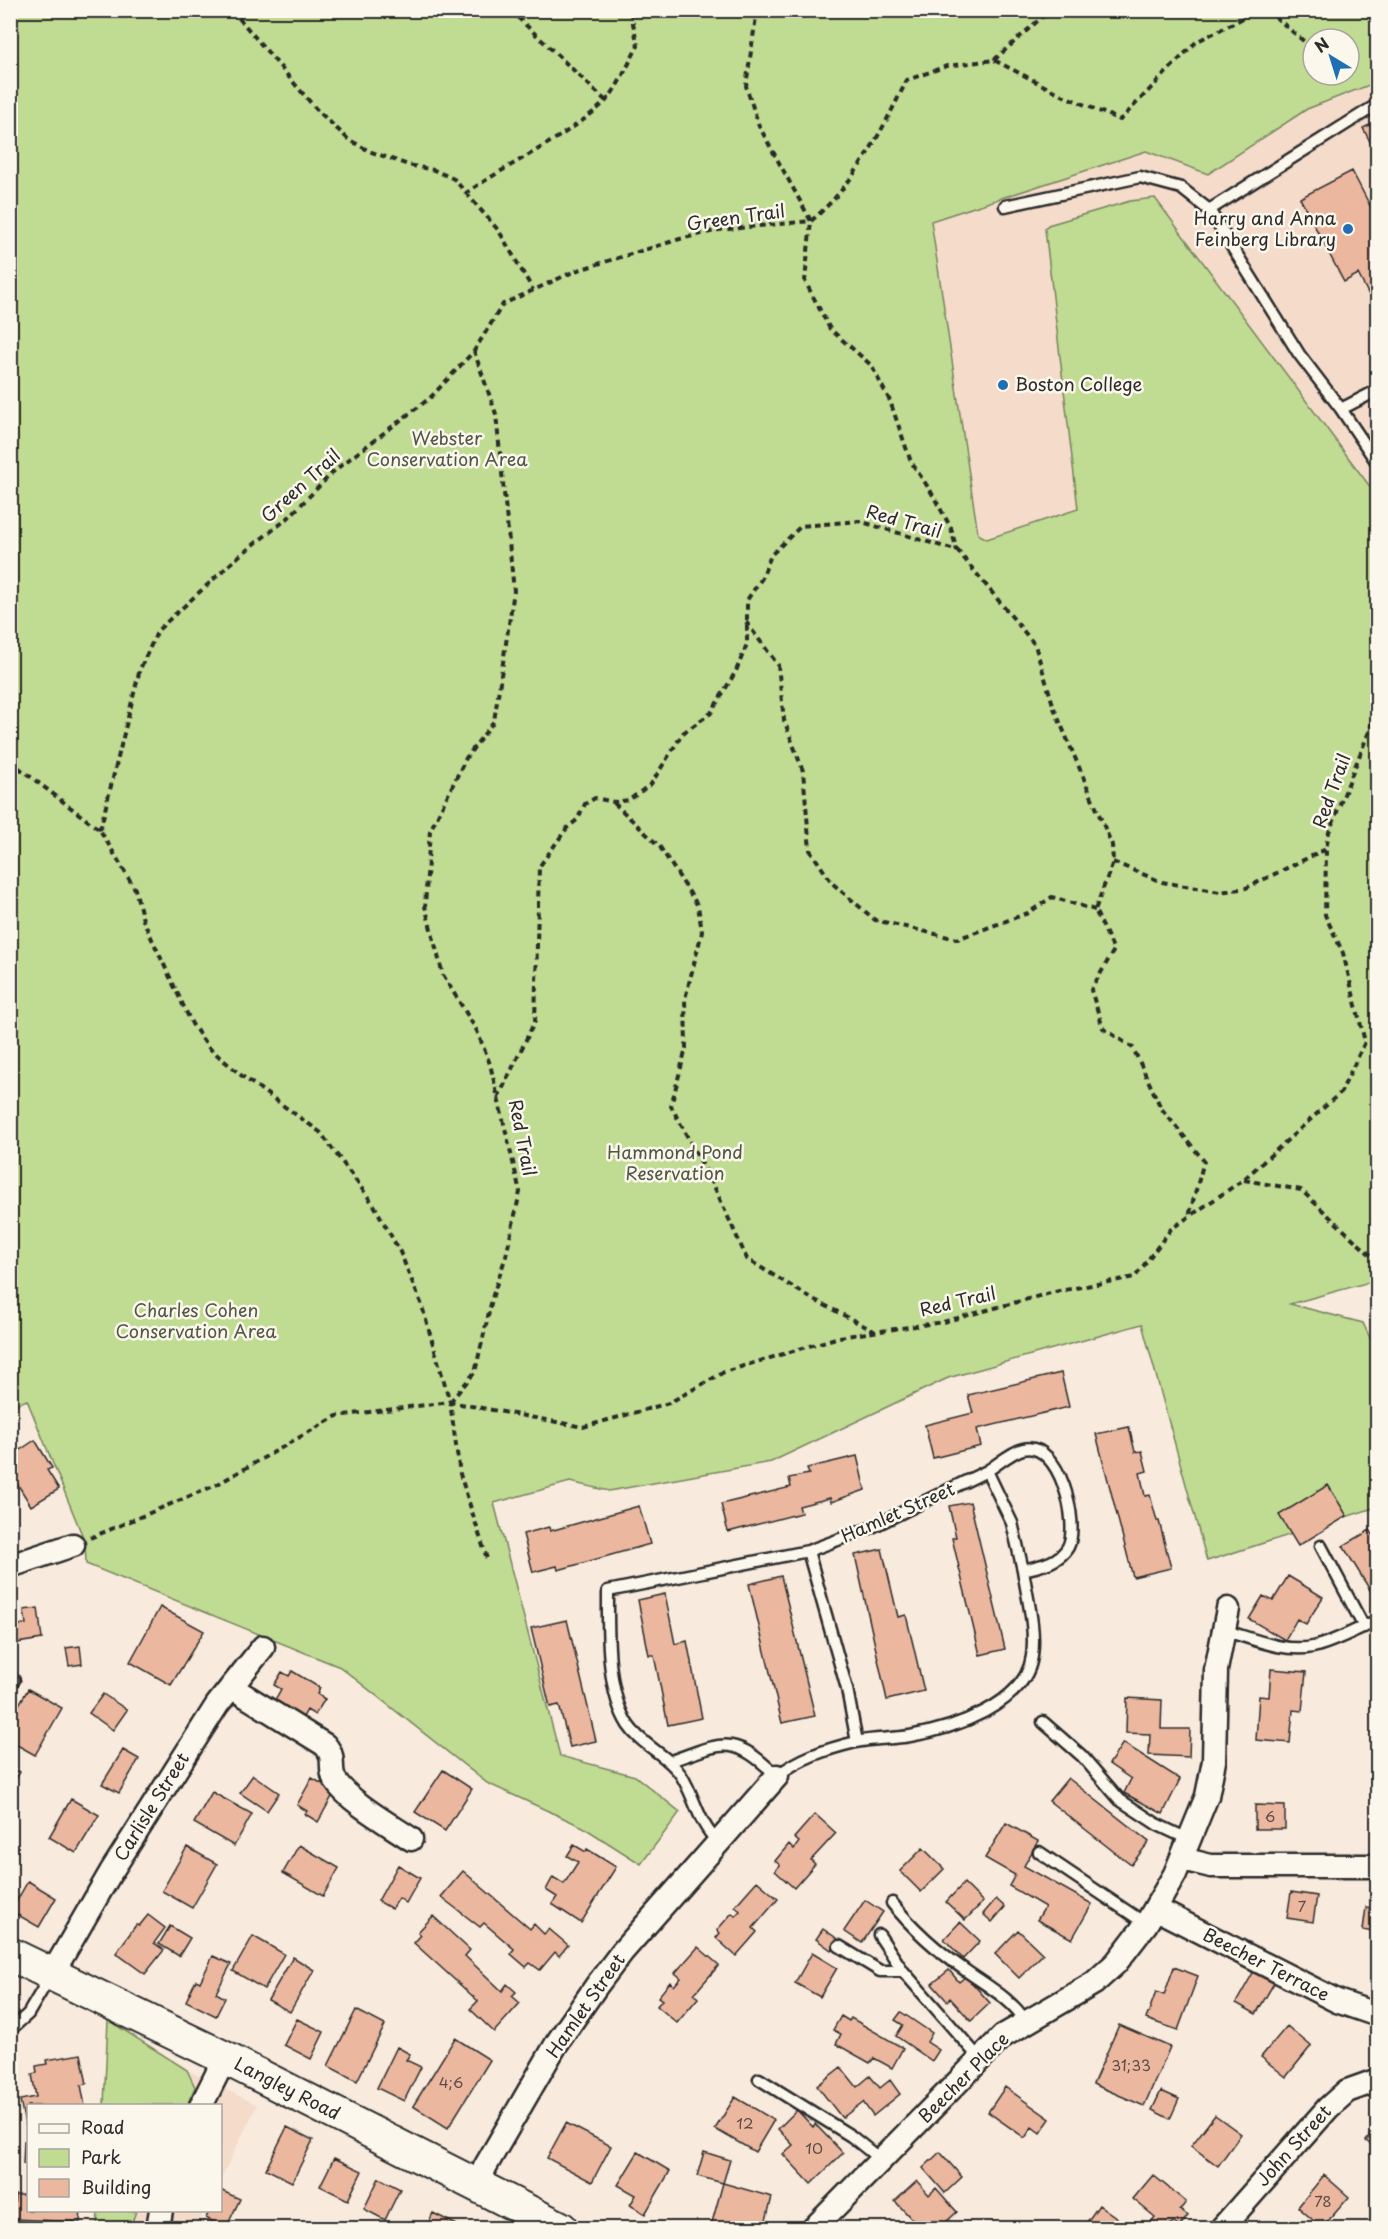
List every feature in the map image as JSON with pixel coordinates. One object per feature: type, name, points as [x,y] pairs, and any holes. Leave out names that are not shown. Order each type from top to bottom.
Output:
[{"type":"street","points":[[10,1566],[73,1545]]},
{"type":"street","name":"Beecher Place","points":[[814,2229],[1003,2036],[1070,1999],[1105,1974],[1151,1916],[1186,1850],[1212,1777],[1216,1671],[1226,1620]]},
{"type":"street","name":"Carlisle Street","points":[[52,1974],[117,1862],[217,1705],[263,1647]]},
{"type":"street","points":[[231,1687],[325,1745],[333,1758],[335,1779],[350,1796],[411,1839]]},
{"type":"street","name":"Hamlet Street","points":[[478,2187],[485,2167],[586,1999],[622,1952],[777,1776]]},
{"type":"street","points":[[1186,1850],[1211,1866],[1377,1866]]},
{"type":"street","name":"Beecher Terrace","points":[[1151,1916],[1337,2001],[1377,2015]]},
{"type":"street","name":"Langley Road","points":[[10,1954],[225,2058],[561,2229]]},
{"type":"street","points":[[202,2104],[225,2058]]},
{"type":"street","name":"John Street","points":[[1222,2229],[1328,2108],[1347,2091],[1377,2080]]},
{"type":"street","points":[[158,2229],[161,2212]]},
{"type":"lane","points":[[1209,210],[1377,104]]},
{"type":"lane","points":[[1005,206],[1140,177],[1182,188],[1209,210],[1299,354],[1341,408],[1377,464]]},
{"type":"lane","points":[[1341,408],[1377,390]]},
{"type":"lane","name":"Hamlet Street","points":[[718,1842],[704,1824],[683,1778],[671,1761],[650,1748],[628,1725],[619,1704],[608,1653],[608,1591],[808,1551],[879,1524],[987,1471],[1023,1449],[1043,1454],[1058,1470],[1066,1493],[1071,1534],[1068,1547],[1050,1563],[1023,1570]]},
{"type":"lane","name":"Hamlet Street","points":[[777,1776],[791,1765],[807,1757],[857,1742],[911,1736],[960,1722],[995,1706],[1023,1681],[1032,1657],[1032,1626],[1023,1570],[1012,1523],[987,1471]]},
{"type":"lane","points":[[1321,1546],[1364,1627]]},
{"type":"lane","points":[[808,1551],[848,1689],[857,1742]]},
{"type":"lane","points":[[1226,1620],[1294,1648],[1324,1644],[1377,1620]]},
{"type":"lane","points":[[1043,1722],[1082,1756],[1120,1800],[1158,1825],[1186,1850]]},
{"type":"lane","points":[[671,1761],[712,1746],[728,1744],[750,1751],[777,1776]]},
{"type":"lane","points":[[1039,1852],[1151,1916]]},
{"type":"lane","points":[[892,1903],[911,1924],[952,1960],[1014,2006],[1026,2022]]},
{"type":"lane","points":[[879,1935],[903,1971],[960,2039],[980,2059]]},
{"type":"lane","points":[[839,1946],[880,1971],[903,1971]]},
{"type":"lane","points":[[10,2030],[28,2014],[52,1974]]},
{"type":"lane","points":[[759,2079],[851,2136],[881,2160]]},
{"type":"path","points":[[232,10],[316,109],[348,139],[369,151],[408,165],[434,170],[454,179],[499,231],[533,290]]},
{"type":"path","points":[[510,10],[606,101]]},
{"type":"path","points":[[466,193],[503,167],[530,155],[606,101],[638,46],[630,10]]},
{"type":"path","points":[[758,10],[746,86],[759,126],[811,221],[805,281],[830,329],[870,365],[890,400],[911,462],[951,528],[958,551]]},
{"type":"path","points":[[811,221],[827,208],[871,153],[907,80],[947,66],[994,60],[1050,10]]},
{"type":"path","points":[[994,60],[1062,95],[1120,120],[1196,42],[1259,10]]},
{"type":"path","points":[[1267,10],[1301,39]]},
{"type":"path","name":"Green Trail","points":[[99,830],[140,669],[158,630],[231,563],[287,519],[335,470],[430,398],[474,351],[503,304],[575,271],[680,238],[719,230],[811,221]]},
{"type":"path","points":[[474,351],[496,414],[514,591],[494,721],[466,758],[430,831],[425,906],[443,975],[477,1031],[490,1064],[498,1098]]},
{"type":"path","name":"Red Trail","points":[[1326,849],[1246,888],[1220,892],[1162,882],[1113,862],[1112,845],[1054,708],[1035,645],[958,551],[859,521],[801,526],[771,555],[762,578],[747,600],[747,644],[740,662],[711,713],[683,732],[651,784],[630,800],[614,802],[596,798],[585,804],[577,820],[567,828],[539,867],[535,1021],[498,1098],[520,1192],[506,1256],[475,1372],[450,1402],[583,1427],[669,1403],[724,1372],[839,1337],[944,1322],[1054,1292],[1135,1277],[1171,1228],[1244,1180],[1341,1092],[1365,1042],[1342,953],[1325,915],[1326,849],[1329,832],[1377,709]]},
{"type":"path","points":[[746,622],[778,665],[784,720],[803,771],[810,850],[832,883],[875,920],[957,939],[1028,913],[1052,897],[1095,910]]},
{"type":"path","points":[[10,761],[99,830],[135,889],[143,920],[192,1024],[208,1047],[250,1083],[320,1132],[374,1204],[400,1252],[421,1303],[450,1402],[460,1474],[488,1562]]},
{"type":"path","points":[[614,802],[660,847],[698,906],[702,932],[685,999],[686,1048],[672,1106],[714,1186],[747,1259],[809,1297],[876,1332]]},
{"type":"path","points":[[1113,862],[1095,910],[1114,950],[1091,990],[1103,1028],[1133,1048],[1161,1108],[1204,1161],[1189,1216]]},
{"type":"path","points":[[1244,1180],[1301,1190],[1377,1262]]},
{"type":"path","points":[[73,1545],[216,1485],[337,1416],[450,1402]]},
{"type":"shaded area","name":"Boston College","points":[[1377,82],[1377,500],[1144,202],[1135,200],[1045,229],[1081,533],[990,540],[978,534],[907,169],[1279,116],[1336,100]]},
{"type":"shaded area","points":[[187,2070],[257,2105],[222,2176],[222,2104],[188,2104],[195,2093],[193,2079]]},
{"type":"shaded area","points":[[136,2212],[203,2212],[195,2228],[130,2228]]},
{"type":"green space","points":[[10,11],[1377,11],[1377,82],[1307,109],[1208,174],[1146,151],[931,221],[978,534],[987,539],[1078,509],[1045,229],[1048,225],[1130,201],[1155,198],[1377,496],[1377,1280],[1290,1304],[1363,1323],[1377,1353],[1377,1507],[1207,1561],[1142,1324],[948,1378],[771,1462],[609,1491],[570,1482],[494,1503],[560,1756],[635,1776],[680,1812],[641,1864],[583,1827],[487,1783],[340,1667],[86,1564],[85,1542],[27,1400],[10,1407]]},
{"type":"green space","points":[[108,2020],[187,2070],[195,2087],[187,2104],[104,2104]]},
{"type":"green space","points":[[98,2212],[136,2212],[130,2228],[97,2228]]},
{"type":"building","points":[[1378,121],[1378,150],[1375,151],[1363,128]]},
{"type":"building","points":[[1352,171],[1378,221],[1378,291],[1369,295],[1358,274],[1344,282],[1300,198]]},
{"type":"building","points":[[1061,1373],[1069,1407],[977,1429],[981,1446],[933,1458],[925,1425],[973,1413],[968,1395]]},
{"type":"building","points":[[1129,1427],[1135,1452],[1142,1451],[1147,1471],[1140,1473],[1145,1496],[1150,1495],[1171,1568],[1133,1577],[1096,1434]]},
{"type":"building","points":[[35,1440],[52,1468],[47,1470],[59,1489],[31,1506],[10,1472],[10,1447],[16,1444],[20,1450]]},
{"type":"building","points":[[857,1456],[865,1490],[831,1502],[830,1498],[799,1506],[801,1513],[728,1532],[721,1504],[791,1487],[789,1478],[809,1474],[807,1468]]},
{"type":"building","points":[[1328,1485],[1347,1516],[1298,1546],[1279,1515]]},
{"type":"building","points":[[970,1502],[1005,1649],[980,1655],[952,1538],[956,1537],[949,1506]]},
{"type":"building","points":[[639,1506],[650,1544],[558,1570],[557,1566],[533,1572],[523,1534],[549,1527],[550,1531]]},
{"type":"building","points":[[1370,1530],[1378,1542],[1378,1603],[1343,1546]]},
{"type":"building","points":[[882,1549],[898,1617],[906,1615],[924,1691],[887,1700],[855,1555]]},
{"type":"building","points":[[781,1576],[815,1716],[782,1723],[749,1584]]},
{"type":"building","points":[[1288,1576],[1323,1597],[1306,1624],[1297,1619],[1285,1640],[1249,1619],[1263,1596],[1273,1601]]},
{"type":"building","points":[[665,1594],[675,1644],[687,1641],[702,1718],[668,1725],[654,1655],[649,1655],[638,1600]]},
{"type":"building","points":[[160,1607],[204,1631],[171,1685],[130,1662]]},
{"type":"building","points":[[38,1608],[42,1639],[10,1644],[10,1626],[26,1624],[24,1610]]},
{"type":"building","points":[[567,1620],[596,1741],[570,1747],[559,1705],[550,1707],[531,1628]]},
{"type":"building","points":[[80,1646],[82,1664],[69,1666],[66,1648]]},
{"type":"building","points":[[1271,1669],[1306,1672],[1302,1711],[1293,1710],[1290,1743],[1256,1740],[1259,1696],[1269,1697]]},
{"type":"building","points":[[292,1671],[320,1688],[317,1694],[325,1699],[315,1715],[307,1710],[303,1717],[275,1700],[281,1689],[274,1685],[282,1672],[289,1676]]},
{"type":"building","points":[[28,1689],[62,1708],[35,1755],[10,1741],[10,1720]]},
{"type":"building","points":[[103,1694],[127,1710],[113,1730],[89,1713]]},
{"type":"building","points":[[1127,1698],[1162,1700],[1161,1729],[1190,1729],[1189,1757],[1149,1755],[1150,1734],[1126,1733]]},
{"type":"building","points":[[1123,1743],[1180,1779],[1163,1814],[1124,1793],[1131,1779],[1109,1764]]},
{"type":"building","points":[[123,1750],[139,1759],[119,1793],[102,1784]]},
{"type":"building","points":[[10,1766],[20,1772],[10,1789]]},
{"type":"building","points":[[443,1770],[472,1789],[445,1831],[415,1812]]},
{"type":"building","points":[[253,1775],[279,1793],[267,1811],[240,1793]]},
{"type":"building","points":[[312,1778],[335,1791],[318,1822],[305,1814],[307,1811],[297,1805]]},
{"type":"building","points":[[1068,1778],[1149,1842],[1131,1865],[1049,1801]]},
{"type":"building","points":[[212,1792],[252,1814],[234,1846],[194,1823]]},
{"type":"building","points":[[71,1799],[99,1815],[76,1853],[49,1837]]},
{"type":"building","points":[[1255,1805],[1285,1806],[1285,1829],[1255,1829]]},
{"type":"building","points":[[815,1814],[836,1833],[811,1860],[815,1864],[794,1888],[775,1871],[780,1865],[775,1861],[789,1844],[794,1849],[799,1842],[794,1838]]},
{"type":"building","points":[[1006,1823],[1038,1841],[1024,1866],[1092,1904],[1072,1939],[1037,1920],[1045,1907],[1009,1886],[1015,1875],[985,1858]]},
{"type":"building","points":[[299,1845],[339,1868],[323,1896],[283,1873]]},
{"type":"building","points":[[574,1845],[586,1852],[587,1849],[616,1867],[581,1923],[552,1904],[557,1897],[546,1890],[553,1877],[564,1884],[578,1862],[567,1856]]},
{"type":"building","points":[[187,1847],[217,1864],[192,1908],[162,1891]]},
{"type":"building","points":[[923,1848],[944,1869],[921,1892],[900,1871]]},
{"type":"building","points":[[398,1865],[420,1878],[406,1903],[399,1898],[392,1909],[378,1901]]},
{"type":"building","points":[[463,1871],[530,1929],[534,1924],[544,1934],[549,1929],[568,1945],[559,1956],[555,1952],[540,1970],[530,1963],[526,1967],[511,1954],[514,1949],[484,1923],[480,1927],[441,1897]]},
{"type":"building","points":[[28,1881],[56,1898],[39,1927],[11,1911]]},
{"type":"building","points":[[757,1881],[778,1899],[753,1928],[757,1932],[736,1956],[716,1938],[720,1933],[717,1930],[732,1913],[735,1916],[740,1911],[735,1906]]},
{"type":"building","points":[[964,1883],[983,1902],[965,1920],[946,1902]]},
{"type":"building","points":[[1291,1892],[1317,1896],[1313,1922],[1287,1918]]},
{"type":"building","points":[[996,1899],[1005,1907],[992,1922],[983,1914]]},
{"type":"building","points":[[865,1900],[883,1912],[862,1943],[844,1931]]},
{"type":"building","points":[[1366,1907],[1378,1909],[1378,1933],[1363,1930]]},
{"type":"building","points":[[148,1915],[165,1928],[154,1943],[164,1950],[145,1974],[116,1953],[136,1925],[139,1926]]},
{"type":"building","points":[[433,1916],[470,1950],[465,1956],[502,1991],[507,1984],[516,1992],[512,1996],[520,2003],[494,2032],[470,2009],[478,2001],[414,1943],[421,1935],[418,1932]]},
{"type":"building","points":[[960,1922],[980,1941],[963,1959],[944,1939]]},
{"type":"building","points":[[170,1926],[190,1938],[179,1956],[159,1944]]},
{"type":"building","points":[[823,1929],[838,1939],[831,1950],[816,1939]]},
{"type":"building","points":[[1018,1930],[1043,1954],[1019,1978],[995,1954]]},
{"type":"building","points":[[253,1936],[284,1954],[264,1989],[233,1971]]},
{"type":"building","points":[[698,1947],[719,1965],[694,1994],[698,1998],[677,2023],[657,2006],[662,2000],[658,1997],[670,1982],[674,1986],[681,1978],[675,1973]]},
{"type":"building","points":[[812,1953],[837,1968],[820,1997],[795,1983]]},
{"type":"building","points":[[213,1956],[231,1964],[216,1993],[225,1998],[216,2016],[186,2001],[196,1980],[200,1982]]},
{"type":"building","points":[[293,1957],[314,1970],[290,2012],[268,2000]]},
{"type":"building","points":[[1174,1967],[1198,1976],[1178,2030],[1146,2019],[1156,1992],[1164,1995]]},
{"type":"building","points":[[949,1970],[959,1982],[966,1976],[990,2003],[971,2021],[950,1998],[947,2001],[932,1984]]},
{"type":"building","points":[[1254,1971],[1274,1983],[1256,2014],[1236,2003]]},
{"type":"building","points":[[356,2010],[385,2025],[357,2081],[328,2066]]},
{"type":"building","points":[[901,2012],[932,2033],[927,2042],[939,2050],[932,2061],[896,2036],[903,2025],[895,2020]]},
{"type":"building","points":[[841,2016],[849,2021],[851,2018],[903,2048],[892,2068],[874,2058],[870,2063],[836,2044],[841,2034],[833,2030]]},
{"type":"building","points":[[297,2019],[324,2032],[311,2059],[284,2045]]},
{"type":"building","points":[[1119,2025],[1170,2047],[1144,2106],[1093,2084]]},
{"type":"building","points":[[1287,2026],[1311,2046],[1286,2077],[1261,2057]]},
{"type":"building","points":[[455,2038],[490,2060],[448,2128],[413,2106]]},
{"type":"building","points":[[397,2047],[410,2054],[406,2060],[421,2067],[404,2101],[377,2088]]},
{"type":"building","points":[[81,2054],[87,2084],[81,2085],[85,2104],[27,2104],[27,2124],[25,2124],[20,2100],[36,2097],[32,2074],[37,2073],[36,2066],[47,2064],[46,2060]]},
{"type":"building","points":[[841,2067],[857,2087],[870,2076],[880,2088],[890,2080],[900,2094],[873,2116],[863,2102],[842,2118],[817,2086]]},
{"type":"building","points":[[1005,2087],[1050,2119],[1040,2133],[1032,2127],[1025,2138],[988,2112]]},
{"type":"building","points":[[1161,2091],[1179,2099],[1170,2119],[1152,2110]]},
{"type":"building","points":[[735,2097],[774,2120],[755,2152],[715,2129]]},
{"type":"building","points":[[797,2110],[813,2127],[815,2124],[843,2153],[811,2184],[783,2154],[793,2145],[778,2129]]},
{"type":"building","points":[[1215,2115],[1241,2134],[1218,2166],[1191,2146]]},
{"type":"building","points":[[566,2123],[611,2146],[592,2182],[547,2158]]},
{"type":"building","points":[[287,2127],[313,2140],[292,2182],[266,2169]]},
{"type":"building","points":[[1378,2128],[1378,2150],[1366,2141]]},
{"type":"building","points":[[24,2141],[27,2142],[27,2165],[23,2164]]},
{"type":"building","points":[[638,2152],[670,2171],[645,2214],[630,2205],[636,2195],[618,2185]]},
{"type":"building","points":[[704,2152],[730,2160],[723,2183],[697,2176]]},
{"type":"building","points":[[940,2152],[962,2177],[945,2193],[923,2168]]},
{"type":"building","points":[[334,2158],[362,2171],[348,2200],[320,2186]]},
{"type":"building","points":[[27,2173],[27,2212],[81,2212],[80,2222],[14,2219],[15,2195],[26,2195]]},
{"type":"building","points":[[1153,2175],[1186,2202],[1180,2210],[1188,2216],[1179,2227],[1173,2222],[1167,2228],[1158,2228],[1151,2222],[1155,2217],[1133,2199]]},
{"type":"building","points":[[1324,2175],[1349,2197],[1322,2228],[1298,2207]]},
{"type":"building","points":[[379,2178],[400,2189],[385,2220],[364,2209]]},
{"type":"building","points":[[917,2181],[929,2195],[936,2188],[957,2212],[939,2228],[920,2228],[895,2201]]},
{"type":"building","points":[[723,2183],[772,2197],[764,2228],[711,2226]]},
{"type":"building","points":[[222,2191],[240,2199],[226,2228],[206,2218],[209,2212],[222,2212]]},
{"type":"building","points":[[1099,2205],[1117,2218],[1109,2228],[1097,2228],[1087,2222]]},
{"type":"building","points":[[433,2213],[461,2227],[426,2228]]},
{"type":"place","name":"Harry and Anna Feinberg Library","points":[[1348,229]]},
{"type":"place","name":"Boston College","points":[[1003,385]]},
{"type":"park label","name":"Webster Conservation Area","points":[[447,449]]},
{"type":"park label","name":"Hammond Pond Reservation","points":[[675,1163]]},
{"type":"park label","name":"Charles Cohen Conservation Area","points":[[196,1321]]}]
